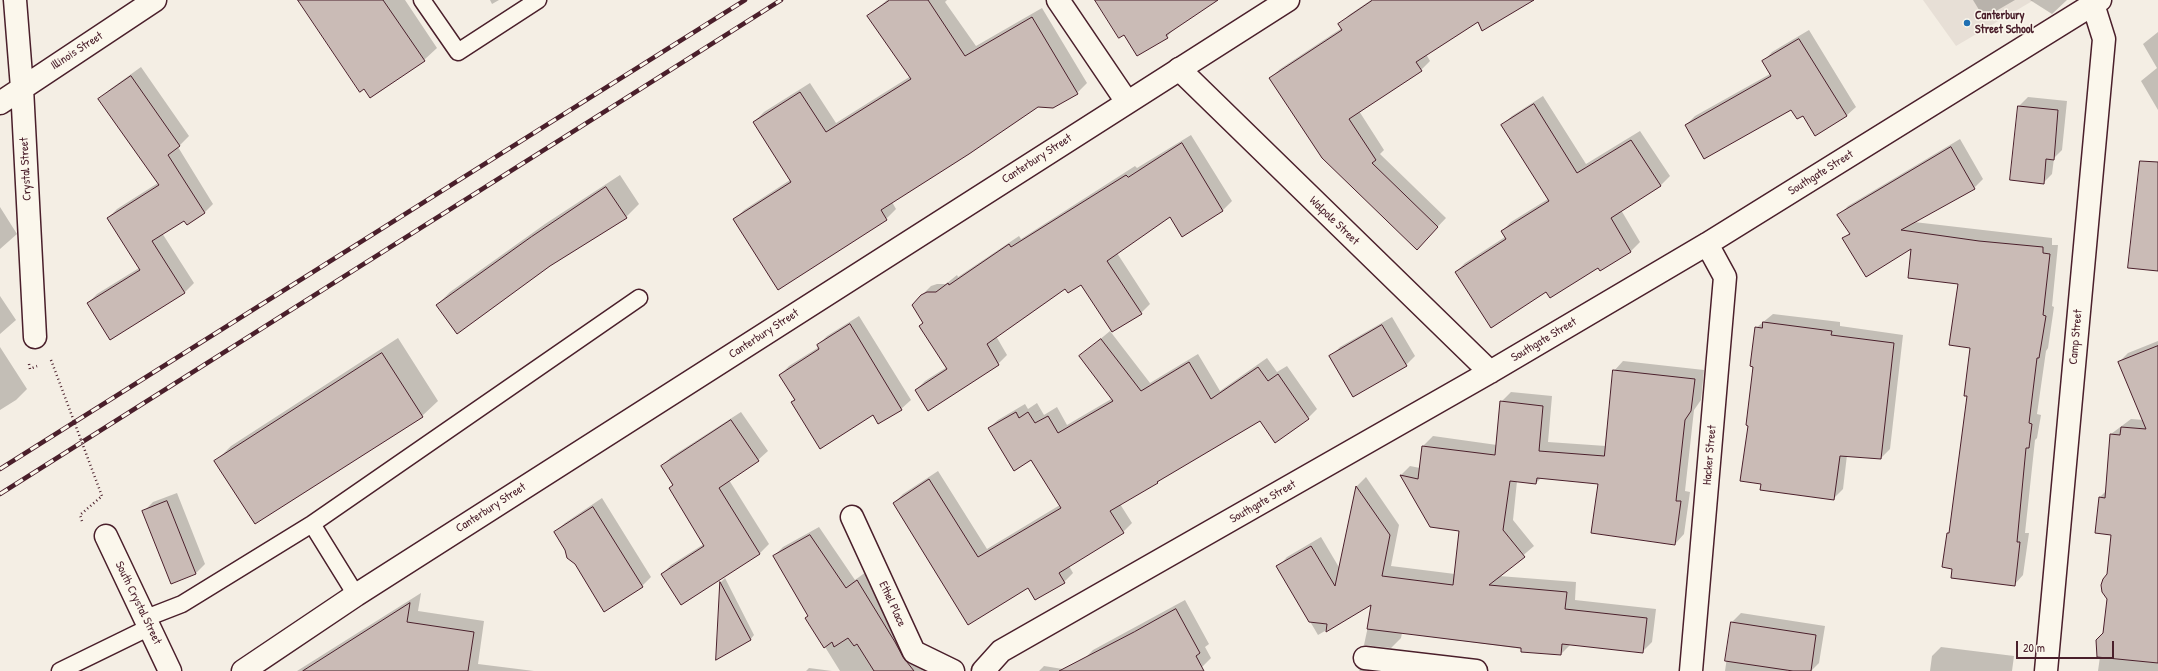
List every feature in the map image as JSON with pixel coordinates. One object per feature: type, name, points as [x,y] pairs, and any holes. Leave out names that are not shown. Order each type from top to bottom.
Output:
[{"type":"street","name":"Crystal Street","points":[[15,0],[22,88],[35,337]]},
{"type":"street","name":"Illinois Street","points":[[0,103],[155,0]]},
{"type":"street","points":[[1058,0],[1127,102]]},
{"type":"street","name":"Canterbury Street","points":[[243,671],[356,595],[1288,0]]},
{"type":"street","name":"Southgate Street","points":[[983,671],[1001,651],[1490,372],[1707,244],[2097,2]]},
{"type":"street","name":"Camp Street","points":[[2046,671],[2104,39],[2097,2]]},
{"type":"street","name":"Walpole Street","points":[[1179,70],[1490,372]]},
{"type":"street","name":"Hacker Street","points":[[1690,671],[1725,277],[1707,244]]},
{"type":"street","name":"Ethel Place","points":[[852,517],[914,652],[953,671]]},
{"type":"street","name":"South Crystal Street","points":[[106,536],[170,671]]},
{"type":"street","points":[[1365,658],[1476,671]]},
{"type":"lane","points":[[422,0],[458,52],[538,0]]},
{"type":"lane","points":[[60,671],[182,604],[312,524],[639,298]]},
{"type":"lane","points":[[312,524],[356,595]]},
{"type":"path","points":[[51,360],[102,496]]},
{"type":"shaded area","name":"Canterbury Street School","points":[[1923,0],[2034,0],[1956,46]]},
{"type":"building","points":[[298,0],[383,0],[425,61],[370,98],[364,89],[360,92]]},
{"type":"building","points":[[890,0],[928,0],[965,56],[1032,17],[1078,94],[1053,108],[1038,107],[969,154],[881,210],[887,220],[778,290],[733,219],[791,182],[753,122],[800,92],[826,132],[911,79],[867,16]]},
{"type":"building","points":[[1095,0],[1218,0],[1166,35],[1168,38],[1137,56],[1124,35],[1119,38]]},
{"type":"building","points":[[1373,0],[1534,0],[1482,31],[1478,22],[1416,62],[1422,71],[1349,119],[1376,160],[1372,163],[1438,227],[1417,250],[1322,158],[1269,78],[1342,30],[1338,24]]},
{"type":"building","points":[[1799,39],[1847,116],[1815,136],[1803,116],[1797,119],[1791,110],[1704,159],[1685,125],[1771,76],[1762,61]]},
{"type":"building","points":[[131,76],[180,146],[168,155],[205,213],[187,225],[184,221],[152,241],[185,293],[110,340],[87,303],[140,270],[107,218],[159,185],[98,99]]},
{"type":"building","points":[[1534,104],[1577,173],[1631,140],[1661,186],[1611,218],[1631,252],[1600,271],[1598,268],[1550,298],[1546,292],[1491,328],[1455,272],[1506,239],[1501,231],[1549,201],[1501,125]]},
{"type":"building","points":[[2018,106],[2058,110],[2054,160],[2046,159],[2044,184],[2010,180]]},
{"type":"building","points":[[1182,143],[1223,211],[1182,237],[1170,217],[1107,261],[1142,314],[1112,332],[1081,285],[1068,293],[1065,289],[987,344],[999,365],[928,411],[915,390],[947,369],[919,326],[923,323],[912,305],[921,295],[927,292],[936,292],[948,283],[949,285],[1009,244],[1011,247],[1126,175],[1128,177]]},
{"type":"building","points":[[1951,147],[1975,189],[1901,230],[1979,241],[2043,247],[2043,253],[2050,254],[2043,315],[2046,316],[2039,358],[2037,358],[2029,423],[2032,424],[2029,448],[2026,448],[2017,542],[2020,542],[2015,586],[1951,578],[1952,569],[1942,567],[1947,533],[1949,533],[1967,396],[1964,396],[1970,348],[1949,345],[1958,284],[1908,278],[1911,249],[1866,277],[1842,238],[1850,234],[1837,215]]},
{"type":"building","points":[[2140,161],[2158,162],[2158,271],[2128,268]]},
{"type":"building","points":[[606,187],[627,218],[550,266],[457,334],[436,305],[531,237]]},
{"type":"building","points":[[1763,322],[1832,331],[1831,335],[1894,343],[1881,459],[1840,456],[1834,500],[1760,490],[1761,484],[1740,481],[1748,426],[1746,425],[1753,367],[1750,366],[1755,327],[1762,328]]},
{"type":"building","points":[[850,324],[902,410],[878,424],[873,415],[820,449],[791,402],[795,400],[779,375],[819,349],[817,345]]},
{"type":"building","points":[[1382,325],[1407,366],[1353,397],[1329,356]]},
{"type":"building","points":[[1101,339],[1141,391],[1189,362],[1211,399],[1258,367],[1268,381],[1278,374],[1309,419],[1275,443],[1260,421],[1157,482],[1158,483],[1110,511],[1124,533],[1059,573],[1065,583],[1035,600],[1028,588],[968,625],[893,503],[929,479],[978,557],[1061,508],[1031,460],[1014,471],[988,428],[1016,412],[1019,418],[1028,412],[1035,423],[1048,416],[1058,433],[1113,401],[1079,356]]},
{"type":"building","points":[[2158,346],[2158,663],[2097,657],[2096,640],[2103,633],[2107,599],[2102,592],[2101,585],[2107,574],[2111,535],[2095,533],[2099,497],[2105,498],[2110,434],[2120,435],[2121,427],[2146,429],[2118,362]]},
{"type":"building","points":[[382,353],[423,417],[255,524],[214,461]]},
{"type":"building","points":[[1613,370],[1695,379],[1691,411],[1685,420],[1676,501],[1681,501],[1675,545],[1591,533],[1598,484],[1537,478],[1536,484],[1510,481],[1503,530],[1525,557],[1489,585],[1567,592],[1565,609],[1647,618],[1643,653],[1562,644],[1561,655],[1521,652],[1521,648],[1367,629],[1371,605],[1326,632],[1327,624],[1309,622],[1276,566],[1311,546],[1335,586],[1356,486],[1390,535],[1382,576],[1453,585],[1459,531],[1430,527],[1400,475],[1418,479],[1422,446],[1495,455],[1500,401],[1543,406],[1539,451],[1604,456]]},
{"type":"building","points":[[731,420],[759,461],[719,488],[760,554],[681,605],[661,574],[704,546],[669,488],[673,485],[661,466]]},
{"type":"building","points":[[167,501],[196,574],[171,584],[142,511]]},
{"type":"building","points":[[593,507],[643,587],[604,612],[575,564],[567,558],[565,550],[554,532]]},
{"type":"building","points":[[810,535],[846,588],[857,580],[903,657],[914,671],[874,671],[857,644],[854,646],[848,638],[834,647],[832,642],[824,648],[805,618],[808,616],[773,556]]},
{"type":"building","points":[[720,582],[751,640],[716,660]]},
{"type":"building","points":[[410,603],[407,622],[474,632],[468,671],[303,671]]},
{"type":"building","points":[[1176,609],[1200,653],[1196,656],[1204,671],[1059,671],[1134,632]]},
{"type":"building","points":[[1731,622],[1816,635],[1811,671],[1793,671],[1725,661]]},
{"type":"railway","points":[[0,469],[745,0]]},
{"type":"railway","points":[[0,494],[781,0]]},
{"type":"place","name":"Canterbury Street School","points":[[1967,23]]}]
